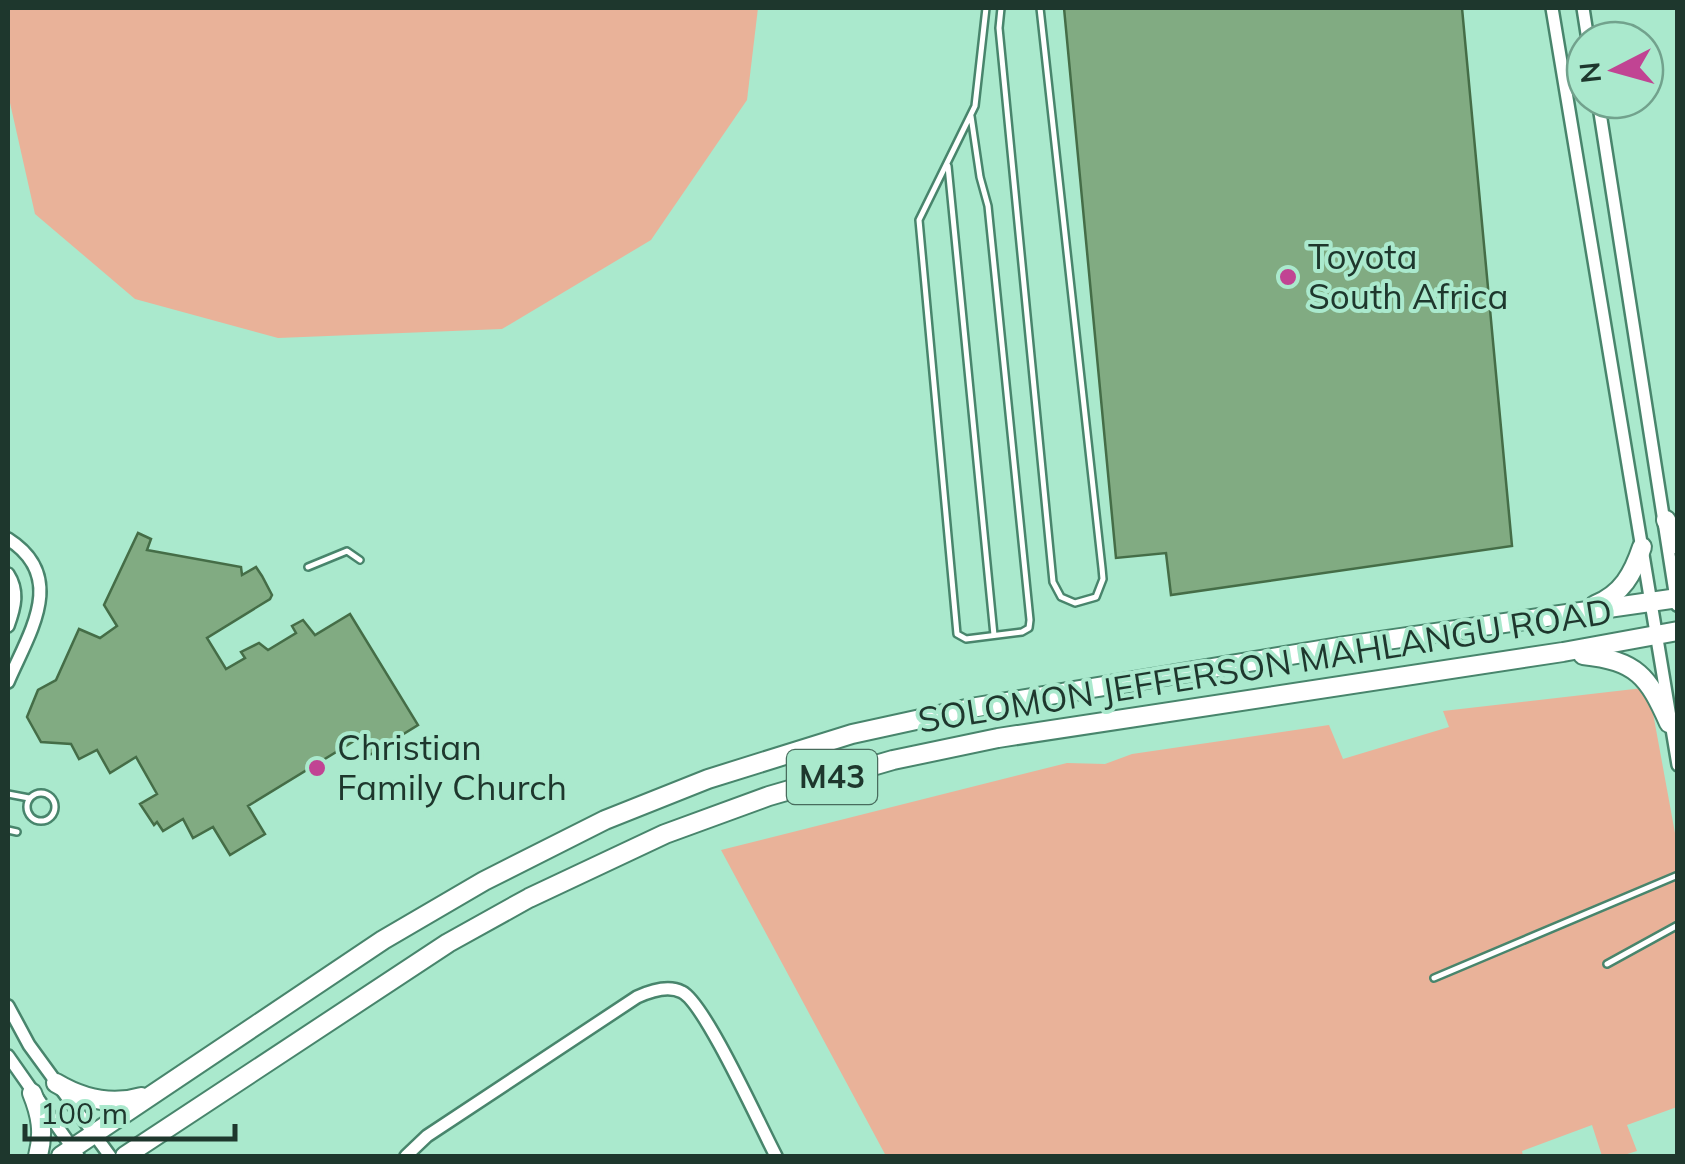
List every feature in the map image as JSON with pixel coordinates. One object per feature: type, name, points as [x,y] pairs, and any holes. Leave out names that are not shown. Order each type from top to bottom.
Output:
[{"type":"main road","points":[[1666,520],[1678,546]]},
{"type":"main road","points":[[1581,611],[1622,588],[1642,547]]},
{"type":"main road","name":"M43","points":[[1581,611],[1677,598]]},
{"type":"main road","name":"SOLOMON JEFFERSON MAHLANGU ROAD","points":[[94,1133],[382,940],[484,881],[605,820],[708,779],[852,734],[971,708],[1581,611]]},
{"type":"main road","name":"SOLOMON JEFFERSON MAHLANGU ROAD","points":[[124,1156],[492,918],[665,834],[769,796],[893,760],[998,738],[1678,631]]},
{"type":"main road","points":[[1562,652],[1610,658],[1634,668],[1650,683],[1669,723]]},
{"type":"main road","points":[[56,1083],[92,1099],[112,1102],[151,1094]]},
{"type":"main road","points":[[32,1092],[40,1112],[42,1133],[38,1156]]},
{"type":"main road","points":[[147,1156],[184,1117]]},
{"type":"main road","name":"M43","points":[[70,1154],[94,1133]]},
{"type":"street","points":[[1552,8],[1678,765]]},
{"type":"street","points":[[1601,120],[1678,605]]},
{"type":"street","points":[[8,539],[29,556],[38,574],[40,590],[37,613],[8,682]]},
{"type":"street","points":[[8,574],[15,586],[15,598],[8,626]]},
{"type":"street","points":[[406,1156],[436,1130],[637,997],[648,991],[671,989],[687,994],[704,1016],[776,1156]]},
{"type":"street","points":[[8,1006],[56,1083],[110,1156]]},
{"type":"street","points":[[8,1056],[70,1154]]},
{"type":"lane","points":[[970,116],[988,206],[1030,620],[1026,630],[966,639],[957,634],[918,228],[921,214],[970,116],[975,106],[986,8]]},
{"type":"lane","points":[[1001,8],[1053,582],[1061,597],[1082,603],[1096,597],[1102,568],[1040,8]]},
{"type":"lane","points":[[947,162],[994,636]]},
{"type":"lane","points":[[308,567],[347,551],[360,560]]},
{"type":"lane","points":[[8,794],[30,798],[43,793],[52,798],[55,807],[50,819],[41,822],[30,816],[30,798]]},
{"type":"lane","points":[[8,830],[18,832]]},
{"type":"lane","points":[[1434,978],[1678,876]]},
{"type":"lane","points":[[1608,964],[1678,925]]},
{"type":"shaded area","points":[[8,8],[758,8],[747,100],[651,240],[502,329],[278,338],[135,299],[35,214],[8,94]]},
{"type":"shaded area","points":[[1643,688],[1653,713],[1677,844],[1677,1107],[1627,1125],[1637,1151],[1621,1156],[1602,1156],[1592,1125],[1522,1151],[1523,1156],[886,1156],[721,850],[1067,763],[1105,764],[1132,754],[1329,725],[1343,759],[1449,727],[1443,711]]},
{"type":"building","name":"Toyota South Africa","points":[[1064,8],[1462,8],[1512,546],[1171,595],[1166,553],[1116,558]]},
{"type":"building","points":[[138,533],[151,539],[147,550],[241,567],[242,575],[256,567],[262,576],[272,595],[270,599],[207,638],[226,669],[245,658],[241,652],[259,643],[268,650],[296,633],[292,626],[303,620],[315,635],[350,614],[418,725],[389,743],[388,751],[377,758],[374,753],[369,755],[359,738],[248,806],[265,834],[230,855],[213,827],[193,838],[183,819],[163,831],[157,822],[154,825],[140,804],[157,794],[136,757],[110,773],[97,750],[79,759],[71,744],[41,742],[27,717],[38,690],[56,680],[79,629],[100,638],[117,626],[104,605]]},
{"type":"place","name":"Toyota South Africa","points":[[1288,277]]},
{"type":"place","name":"Christian Family Church","points":[[317,768]]}]
